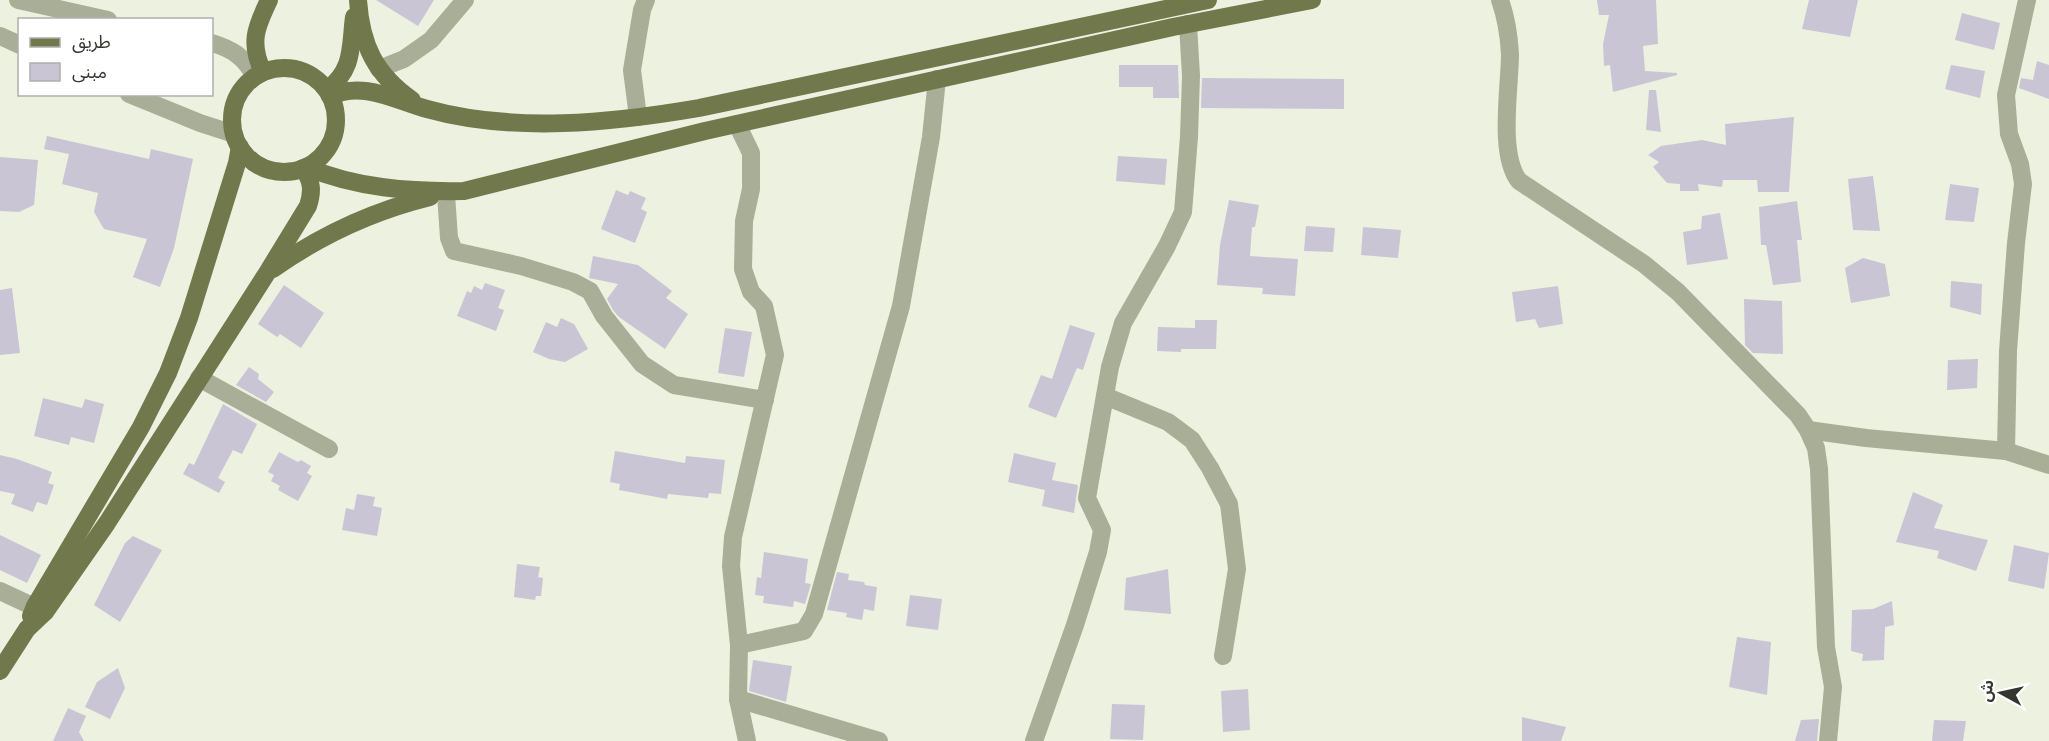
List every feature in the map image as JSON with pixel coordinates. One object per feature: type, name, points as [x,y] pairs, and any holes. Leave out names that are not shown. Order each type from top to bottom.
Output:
[{"type":"main road","points":[[259,75],[255,39],[257,27],[269,0]]},
{"type":"main road","points":[[328,93],[344,74],[348,63],[357,0]]},
{"type":"main road","points":[[357,0],[362,34],[379,69],[399,91],[426,109]]},
{"type":"main road","points":[[328,93],[363,90],[458,117],[514,123],[638,117],[699,108],[1208,0]]},
{"type":"main road","points":[[267,273],[312,243],[360,219],[403,204],[464,191],[705,130],[1188,24],[1312,0]]},
{"type":"main road","points":[[0,671],[40,609],[141,427],[168,373],[189,318],[237,163],[237,141],[232,123],[240,92],[259,75],[274,68],[298,70],[309,74],[328,93],[336,116],[333,136],[322,154],[304,167],[293,171],[273,170],[254,162],[237,141]]},
{"type":"main road","points":[[699,108],[705,130]]},
{"type":"main road","points":[[304,167],[367,185],[425,192],[464,191]]},
{"type":"main road","points":[[40,609],[107,523],[308,206],[311,196],[309,176],[304,167]]},
{"type":"street","points":[[18,0],[99,18]]},
{"type":"street","points":[[379,69],[404,59],[431,40],[465,0]]},
{"type":"street","points":[[638,117],[632,70],[642,10],[646,0]]},
{"type":"street","points":[[1500,0],[1510,52],[1507,129],[1510,164],[1519,181],[1644,264],[1678,292],[1798,415],[1808,430],[1815,448],[1819,469],[1826,647],[1833,687],[1828,741]]},
{"type":"street","points":[[2006,451],[2008,351],[2023,184],[2020,165],[2009,134],[2006,95],[2027,0]]},
{"type":"street","points":[[1034,741],[1076,625],[1098,552],[1102,530],[1087,498],[1110,367],[1123,323],[1167,246],[1183,212],[1191,76],[1188,24]]},
{"type":"street","points":[[0,36],[18,44]]},
{"type":"street","points":[[213,44],[235,52],[244,58],[259,75]]},
{"type":"street","points":[[739,645],[804,632],[814,614],[901,306],[931,137],[937,79]]},
{"type":"street","points":[[134,96],[189,118],[237,141]]},
{"type":"street","points":[[737,124],[751,153],[751,189],[744,221],[743,269],[751,292],[764,306],[775,356],[733,537],[730,566],[739,645],[738,699],[747,741]]},
{"type":"street","points":[[446,194],[449,238],[454,251],[520,266],[573,282],[590,291],[604,316],[642,364],[674,385],[765,400]]},
{"type":"street","points":[[199,378],[329,449]]},
{"type":"street","points":[[1105,396],[1168,422],[1192,440],[1229,504],[1238,569],[1223,656]]},
{"type":"street","points":[[1808,430],[1866,438],[2006,451],[2049,465]]},
{"type":"street","points":[[0,591],[40,609]]},
{"type":"street","points":[[738,699],[879,741]]},
{"type":"building","points":[[376,0],[434,0],[418,26]]},
{"type":"building","points":[[1597,0],[1656,0],[1658,44],[1643,46],[1645,71],[1677,73],[1677,75],[1613,92],[1610,65],[1604,66],[1603,44],[1609,15],[1599,15]]},
{"type":"building","points":[[1809,0],[1858,0],[1850,37],[1802,29]]},
{"type":"building","points":[[1962,13],[2000,23],[1994,50],[1955,40]]},
{"type":"building","points":[[2037,61],[2049,65],[2049,99],[2019,88],[2021,78],[2033,80]]},
{"type":"building","points":[[1119,65],[1178,65],[1179,98],[1153,98],[1153,87],[1119,87]]},
{"type":"building","points":[[1951,65],[1985,71],[1980,98],[1945,89]]},
{"type":"building","points":[[1202,78],[1344,79],[1344,109],[1201,108]]},
{"type":"building","points":[[1649,90],[1656,90],[1661,132],[1646,130]]},
{"type":"building","points":[[1794,117],[1789,192],[1758,192],[1757,180],[1723,180],[1722,187],[1698,184],[1699,191],[1680,191],[1680,184],[1667,183],[1653,167],[1659,162],[1648,155],[1661,146],[1702,140],[1726,145],[1725,124]]},
{"type":"building","points":[[47,136],[149,159],[151,149],[193,159],[174,248],[160,287],[133,277],[147,239],[104,229],[94,212],[98,193],[62,184],[69,154],[44,149]]},
{"type":"building","points":[[1118,156],[1167,159],[1165,185],[1116,181]]},
{"type":"building","points":[[0,157],[38,160],[34,205],[19,212],[0,211]]},
{"type":"building","points":[[1873,176],[1880,231],[1853,230],[1848,179]]},
{"type":"building","points":[[1950,184],[1979,188],[1974,222],[1945,220]]},
{"type":"building","points":[[616,190],[628,195],[630,191],[646,198],[641,209],[647,212],[635,243],[601,229]]},
{"type":"building","points":[[1229,200],[1259,205],[1255,227],[1252,227],[1250,256],[1298,259],[1295,296],[1262,294],[1263,288],[1217,285],[1220,245]]},
{"type":"building","points":[[1797,201],[1802,240],[1797,240],[1801,282],[1773,285],[1766,245],[1761,245],[1759,207]]},
{"type":"building","points":[[1720,213],[1728,259],[1687,265],[1683,232],[1701,229],[1702,216]]},
{"type":"building","points":[[1306,226],[1335,228],[1333,252],[1304,251]]},
{"type":"building","points":[[1363,227],[1401,230],[1398,258],[1361,255]]},
{"type":"building","points":[[593,256],[638,265],[672,291],[666,298],[688,314],[665,349],[619,317],[613,310],[607,299],[618,284],[589,278]]},
{"type":"building","points":[[1863,258],[1885,264],[1890,296],[1851,303],[1845,268]]},
{"type":"building","points":[[1951,281],[1982,284],[1981,315],[1950,307]]},
{"type":"building","points":[[485,283],[505,290],[498,308],[504,310],[496,331],[457,316],[467,291],[471,293],[474,286],[482,290]]},
{"type":"building","points":[[284,285],[324,313],[301,348],[280,334],[277,337],[258,324]]},
{"type":"building","points":[[1558,286],[1563,324],[1539,328],[1535,319],[1516,322],[1512,292]]},
{"type":"building","points":[[12,288],[20,353],[0,355],[0,290]]},
{"type":"building","points":[[1744,299],[1782,301],[1783,354],[1753,353],[1745,345]]},
{"type":"building","points":[[561,318],[574,324],[588,349],[565,362],[549,359],[533,352],[546,322],[557,327]]},
{"type":"building","points":[[1195,320],[1217,320],[1216,349],[1181,349],[1181,352],[1157,351],[1158,327],[1195,328]]},
{"type":"building","points":[[1070,325],[1095,333],[1083,370],[1077,368],[1056,418],[1028,407],[1041,375],[1052,379]]},
{"type":"building","points":[[725,328],[752,332],[744,377],[718,373]]},
{"type":"building","points":[[1978,359],[1977,388],[1947,390],[1948,360]]},
{"type":"building","points":[[249,367],[259,374],[258,379],[274,392],[266,402],[236,385]]},
{"type":"building","points":[[43,398],[82,408],[85,399],[104,404],[94,443],[71,437],[69,445],[34,436]]},
{"type":"building","points":[[223,404],[257,424],[242,454],[233,450],[218,478],[225,482],[219,493],[183,474],[189,463],[194,465]]},
{"type":"building","points":[[615,451],[685,463],[686,456],[725,460],[721,494],[709,493],[708,498],[668,494],[667,499],[619,490],[620,484],[610,482]]},
{"type":"building","points":[[279,452],[311,466],[307,473],[312,476],[298,501],[278,490],[280,486],[271,481],[274,475],[268,472]]},
{"type":"building","points":[[1014,453],[1056,463],[1052,480],[1078,485],[1074,513],[1042,506],[1045,490],[1008,482]]},
{"type":"building","points":[[0,455],[52,472],[48,483],[54,485],[47,505],[37,502],[33,512],[11,504],[15,494],[0,491]]},
{"type":"building","points":[[1913,492],[1943,505],[1934,528],[1988,540],[1976,571],[1937,558],[1939,551],[1896,542]]},
{"type":"building","points":[[357,494],[375,497],[373,506],[382,508],[377,536],[342,530],[346,508],[354,510]]},
{"type":"building","points":[[0,535],[41,555],[27,583],[0,570]]},
{"type":"building","points":[[133,536],[162,550],[120,622],[94,605],[125,543]]},
{"type":"building","points":[[2014,545],[2049,553],[2044,589],[2008,581]]},
{"type":"building","points":[[764,552],[808,559],[805,583],[811,584],[805,604],[794,601],[793,607],[763,603],[764,596],[755,595],[757,577],[761,578]]},
{"type":"building","points":[[517,564],[540,567],[538,577],[543,578],[541,596],[536,596],[535,600],[514,597]]},
{"type":"building","points":[[1168,569],[1171,614],[1124,610],[1126,578]]},
{"type":"building","points":[[837,572],[849,574],[848,580],[864,582],[865,585],[877,587],[874,611],[864,609],[862,620],[846,617],[847,613],[827,610]]},
{"type":"building","points":[[910,595],[942,599],[938,630],[906,626]]},
{"type":"building","points":[[1892,601],[1894,625],[1885,627],[1884,660],[1862,661],[1863,654],[1851,651],[1852,610],[1873,609]]},
{"type":"building","points":[[1737,637],[1771,642],[1767,695],[1729,687]]},
{"type":"building","points":[[753,660],[792,666],[786,702],[749,691]]},
{"type":"building","points":[[118,668],[125,688],[110,719],[85,707],[97,682]]},
{"type":"building","points":[[1248,689],[1250,730],[1223,732],[1221,691]]},
{"type":"building","points":[[1112,704],[1145,705],[1143,740],[1110,739]]},
{"type":"building","points":[[68,708],[86,716],[79,732],[84,741],[53,741]]},
{"type":"building","points":[[1522,717],[1566,727],[1561,741],[1522,741]]},
{"type":"building","points":[[1819,719],[1817,741],[1795,741],[1801,720]]},
{"type":"building","points":[[1934,720],[1966,721],[1963,741],[1932,741]]}]
